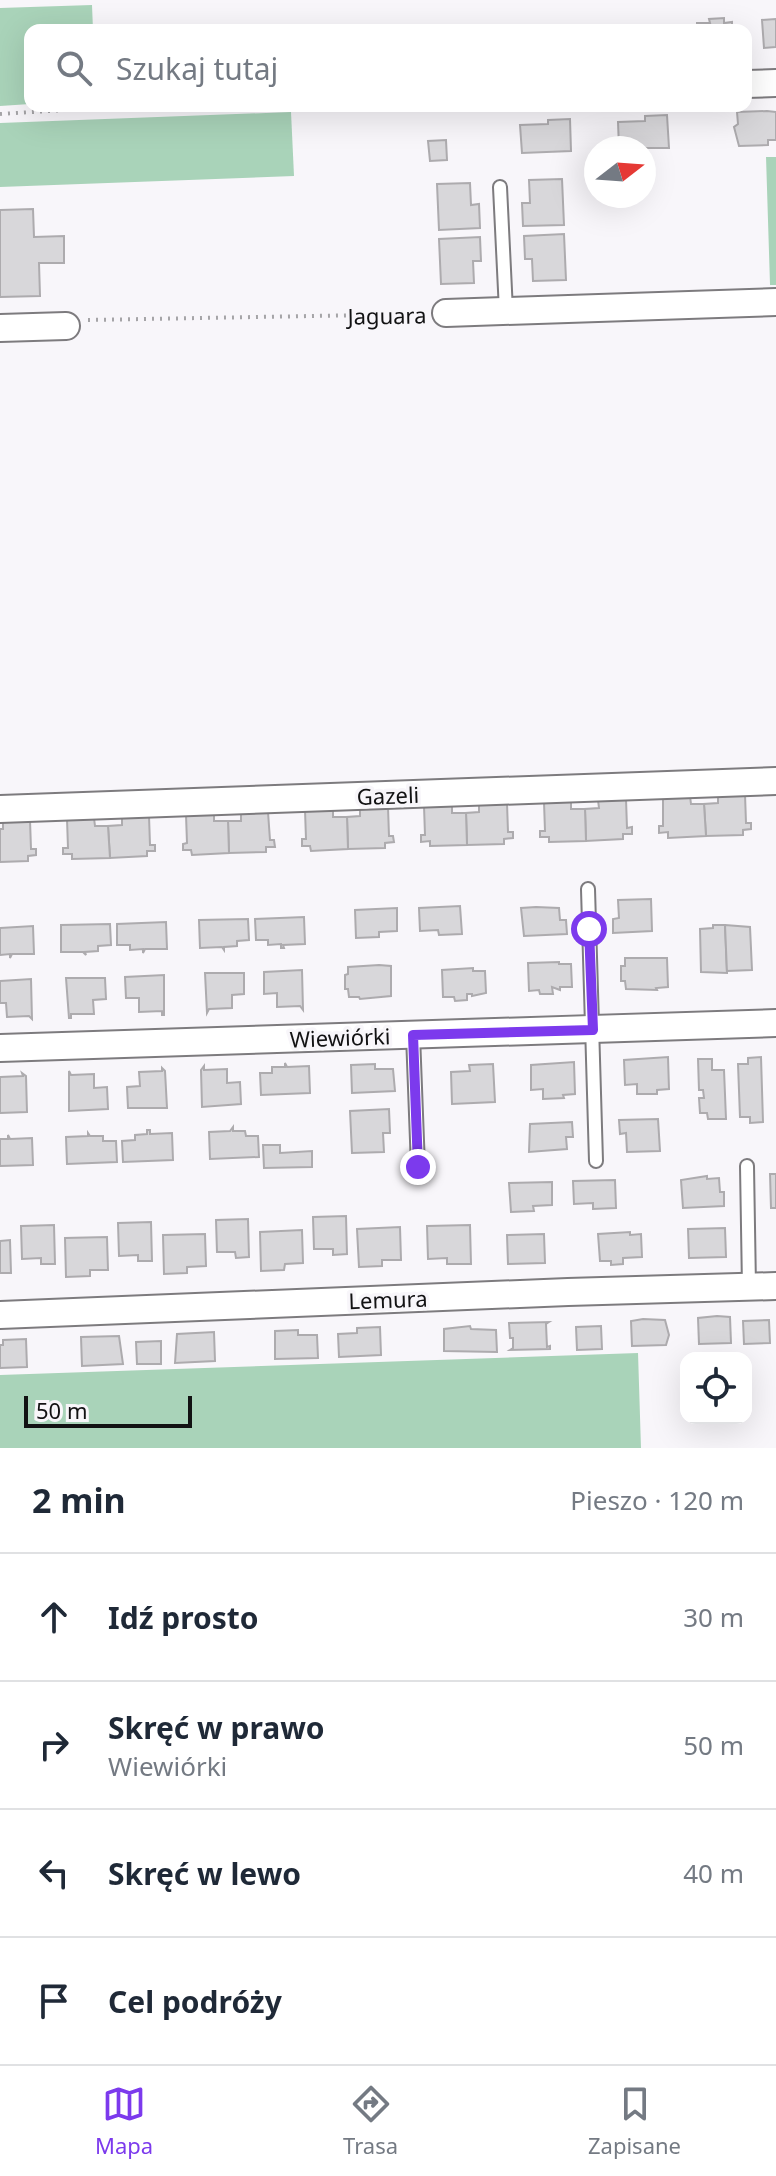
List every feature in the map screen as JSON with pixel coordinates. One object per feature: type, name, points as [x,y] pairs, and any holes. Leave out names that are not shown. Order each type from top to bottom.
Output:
[{"type":"street","points":[[752,84],[776,83]]},
{"type":"street","name":"Jaguara","points":[[446,313],[776,302]]},
{"type":"street","points":[[0,328],[66,326]]},
{"type":"street","name":"Gazeli","points":[[0,809],[776,781]]},
{"type":"street","name":"Wiewiórki","points":[[0,1048],[776,1023]]},
{"type":"street","name":"Lemura","points":[[0,1315],[776,1286]]},
{"type":"lane","points":[[500,187],[506,311]]},
{"type":"lane","points":[[588,889],[596,1161]]},
{"type":"lane","points":[[413,1035],[418,1167]]},
{"type":"lane","points":[[747,1166],[749,1287]]},
{"type":"path","points":[[0,114],[32,112]]},
{"type":"path","name":"Jaguara","points":[[66,326],[79,320],[446,313]]},
{"type":"green space","points":[[92,5],[93,24],[24,24],[24,104],[0,106],[0,8]]},
{"type":"green space","points":[[291,112],[294,176],[0,187],[0,123]]},
{"type":"green space","points":[[766,157],[776,157],[776,285],[770,285]]},
{"type":"green space","points":[[638,1353],[641,1448],[0,1448],[0,1375]]},
{"type":"building","points":[[724,18],[724,23],[732,24],[697,24],[710,23],[709,19]]},
{"type":"building","points":[[776,19],[776,47],[764,48],[762,20]]},
{"type":"building","points":[[737,112],[776,112],[776,140],[768,140],[768,145],[739,146],[734,127],[738,124]]},
{"type":"building","points":[[667,115],[669,148],[656,148],[656,136],[619,136],[618,122],[645,121],[645,116]]},
{"type":"building","points":[[570,119],[571,151],[522,153],[520,125]]},
{"type":"building","points":[[446,140],[447,160],[430,161],[428,141]]},
{"type":"building","points":[[562,179],[564,225],[523,226],[522,203],[530,203],[529,180]]},
{"type":"building","points":[[470,183],[471,205],[479,204],[480,228],[439,230],[437,184]]},
{"type":"building","points":[[33,209],[34,237],[64,236],[64,263],[39,263],[40,296],[0,297],[0,210]]},
{"type":"building","points":[[564,234],[566,280],[533,281],[532,259],[525,259],[524,236]]},
{"type":"building","points":[[480,237],[481,261],[473,261],[474,283],[441,284],[439,239]]},
{"type":"building","points":[[745,794],[746,823],[751,823],[751,829],[743,830],[743,835],[706,836],[704,804],[718,803],[718,795]]},
{"type":"building","points":[[690,796],[691,804],[704,804],[706,836],[668,838],[668,832],[659,833],[659,826],[663,826],[663,797]]},
{"type":"building","points":[[626,799],[627,828],[632,827],[632,834],[623,834],[623,839],[586,841],[585,809],[599,808],[598,800]]},
{"type":"building","points":[[571,801],[571,809],[585,809],[586,841],[549,842],[549,837],[540,837],[540,831],[545,831],[544,802]]},
{"type":"building","points":[[507,803],[508,832],[513,832],[513,838],[504,839],[504,844],[467,845],[466,813],[479,812],[479,804]]},
{"type":"building","points":[[452,805],[452,813],[466,813],[467,845],[430,846],[430,841],[421,842],[421,835],[425,835],[424,806]]},
{"type":"building","points":[[388,807],[389,836],[393,836],[394,842],[385,843],[385,848],[348,849],[347,817],[360,816],[360,808]]},
{"type":"building","points":[[333,809],[333,817],[347,817],[348,849],[311,851],[310,846],[302,846],[302,839],[306,839],[305,810]]},
{"type":"building","points":[[268,812],[270,840],[274,840],[275,847],[266,847],[266,852],[229,853],[228,821],[241,821],[241,813]]},
{"type":"building","points":[[214,814],[214,821],[228,821],[229,853],[192,855],[191,850],[183,850],[183,844],[187,843],[186,815]]},
{"type":"building","points":[[149,816],[150,845],[155,845],[155,851],[147,851],[147,856],[110,858],[108,826],[122,825],[122,817]]},
{"type":"building","points":[[94,818],[95,826],[108,826],[110,858],[72,859],[72,854],[63,854],[63,848],[68,848],[67,819]]},
{"type":"building","points":[[30,820],[31,849],[36,849],[36,855],[28,856],[28,861],[0,862],[0,829],[3,829],[3,821]]},
{"type":"building","points":[[651,899],[652,931],[613,933],[613,919],[619,918],[618,900]]},
{"type":"building","points":[[460,906],[462,934],[439,935],[438,930],[420,931],[419,908]]},
{"type":"building","points":[[397,908],[397,931],[379,932],[379,937],[356,938],[355,910]]},
{"type":"building","points":[[521,908],[559,908],[560,920],[566,920],[567,934],[524,936]]},
{"type":"building","points":[[304,917],[305,944],[283,945],[284,948],[281,948],[281,944],[268,945],[268,940],[256,940],[255,919]]},
{"type":"building","points":[[248,919],[249,940],[237,941],[237,946],[224,947],[224,950],[222,947],[200,948],[199,920]]},
{"type":"building","points":[[166,922],[167,949],[145,949],[143,953],[143,949],[130,950],[130,945],[117,945],[117,924]]},
{"type":"building","points":[[110,924],[111,945],[98,946],[98,951],[85,952],[86,955],[83,952],[61,952],[61,925]]},
{"type":"building","points":[[713,925],[725,925],[727,973],[701,972],[700,929],[713,928]]},
{"type":"building","points":[[725,925],[750,927],[752,970],[727,973]]},
{"type":"building","points":[[33,926],[34,954],[12,954],[10,958],[10,954],[0,955],[0,928]]},
{"type":"building","points":[[625,958],[667,958],[668,987],[657,990],[626,989],[625,981],[621,981],[621,966],[625,966]]},
{"type":"building","points":[[528,963],[571,964],[572,987],[560,987],[560,990],[552,987],[553,994],[529,991]]},
{"type":"building","points":[[391,966],[391,996],[349,997],[348,989],[345,989],[348,967]]},
{"type":"building","points":[[473,968],[473,971],[485,971],[486,993],[467,994],[467,1000],[455,1001],[454,997],[443,997],[442,970]]},
{"type":"building","points":[[302,970],[303,1010],[300,1006],[277,1007],[277,993],[264,994],[264,972]]},
{"type":"building","points":[[205,973],[244,973],[244,994],[232,995],[232,1008],[209,1009],[207,1013]]},
{"type":"building","points":[[164,975],[164,1015],[162,1011],[139,1012],[139,998],[126,998],[125,977]]},
{"type":"building","points":[[66,978],[105,978],[106,999],[93,1000],[94,1014],[71,1014],[69,1018]]},
{"type":"building","points":[[31,979],[32,1019],[29,1016],[7,1017],[6,1003],[0,1003],[0,981]]},
{"type":"building","points":[[668,1057],[669,1089],[657,1090],[657,1094],[637,1094],[637,1084],[625,1085],[624,1060]]},
{"type":"building","points":[[761,1057],[763,1122],[750,1123],[750,1117],[740,1117],[738,1064],[748,1064],[748,1058]]},
{"type":"building","points":[[698,1059],[712,1059],[712,1070],[724,1070],[726,1119],[708,1119],[707,1113],[700,1113],[699,1098],[704,1098],[703,1090],[699,1090]]},
{"type":"building","points":[[574,1062],[575,1094],[543,1099],[543,1089],[531,1090],[531,1065]]},
{"type":"building","points":[[285,1063],[287,1067],[309,1066],[310,1093],[261,1095],[260,1073],[272,1073],[272,1067],[285,1067]]},
{"type":"building","points":[[375,1064],[375,1069],[393,1069],[395,1091],[352,1093],[351,1065]]},
{"type":"building","points":[[493,1064],[495,1102],[452,1104],[451,1072],[470,1071],[469,1065]]},
{"type":"building","points":[[204,1066],[204,1070],[227,1069],[227,1083],[240,1082],[241,1104],[202,1107],[201,1070]]},
{"type":"building","points":[[162,1068],[165,1071],[167,1108],[128,1108],[127,1087],[140,1086],[139,1072],[162,1071]]},
{"type":"building","points":[[69,1071],[71,1075],[94,1074],[94,1088],[107,1087],[108,1109],[69,1111]]},
{"type":"building","points":[[22,1073],[26,1076],[27,1112],[0,1113],[0,1077],[23,1076]]},
{"type":"building","points":[[389,1109],[390,1133],[383,1133],[384,1152],[352,1153],[350,1111]]},
{"type":"building","points":[[658,1119],[660,1151],[627,1152],[626,1133],[620,1134],[619,1120]]},
{"type":"building","points":[[572,1122],[573,1137],[566,1137],[567,1149],[529,1152],[530,1124]]},
{"type":"building","points":[[233,1127],[233,1131],[245,1131],[246,1136],[258,1136],[259,1157],[210,1159],[209,1132],[230,1131]]},
{"type":"building","points":[[147,1130],[150,1134],[172,1133],[173,1160],[123,1162],[122,1141],[135,1140],[135,1135],[147,1134]]},
{"type":"building","points":[[88,1133],[90,1136],[103,1136],[103,1141],[116,1141],[117,1162],[67,1164],[66,1137],[88,1136]]},
{"type":"building","points":[[8,1135],[10,1139],[32,1138],[33,1165],[0,1166],[0,1139],[8,1139]]},
{"type":"building","points":[[263,1145],[280,1145],[280,1153],[312,1151],[312,1167],[264,1168]]},
{"type":"building","points":[[770,1174],[776,1174],[776,1208],[771,1208]]},
{"type":"building","points":[[707,1176],[707,1179],[719,1178],[720,1192],[724,1192],[724,1206],[683,1208],[681,1180]]},
{"type":"building","points":[[615,1180],[616,1208],[593,1209],[593,1203],[574,1204],[573,1181]]},
{"type":"building","points":[[552,1182],[552,1205],[533,1206],[534,1211],[511,1212],[509,1183]]},
{"type":"building","points":[[346,1216],[347,1254],[333,1255],[333,1249],[314,1249],[313,1217]]},
{"type":"building","points":[[248,1219],[249,1257],[236,1258],[235,1252],[217,1252],[216,1220]]},
{"type":"building","points":[[151,1222],[152,1261],[138,1261],[138,1255],[119,1256],[118,1223]]},
{"type":"building","points":[[54,1225],[55,1264],[41,1264],[41,1258],[22,1259],[21,1226]]},
{"type":"building","points":[[470,1225],[471,1264],[447,1264],[447,1258],[428,1259],[427,1226]]},
{"type":"building","points":[[400,1227],[401,1260],[382,1260],[382,1266],[359,1267],[357,1229]]},
{"type":"building","points":[[725,1228],[726,1257],[689,1258],[688,1229]]},
{"type":"building","points":[[302,1230],[303,1263],[285,1264],[284,1270],[261,1271],[260,1232]]},
{"type":"building","points":[[630,1232],[630,1235],[641,1234],[642,1257],[623,1258],[623,1264],[611,1265],[611,1261],[600,1261],[598,1234]]},
{"type":"building","points":[[205,1234],[206,1266],[187,1267],[187,1273],[164,1274],[163,1235]]},
{"type":"building","points":[[544,1234],[545,1263],[508,1264],[507,1235]]},
{"type":"building","points":[[107,1237],[108,1270],[90,1270],[90,1276],[66,1277],[65,1238]]},
{"type":"building","points":[[10,1240],[11,1273],[0,1273],[0,1241]]},
{"type":"building","points":[[730,1317],[731,1343],[699,1344],[698,1318]]},
{"type":"building","points":[[665,1320],[669,1335],[666,1345],[632,1346],[631,1321]]},
{"type":"building","points":[[769,1320],[770,1343],[744,1344],[743,1321]]},
{"type":"building","points":[[549,1322],[546,1324],[547,1347],[550,1346],[550,1349],[510,1350],[513,1348],[513,1338],[510,1338],[509,1323]]},
{"type":"building","points":[[470,1326],[471,1329],[496,1330],[497,1352],[444,1351],[444,1329]]},
{"type":"building","points":[[601,1326],[602,1349],[577,1350],[576,1327]]},
{"type":"building","points":[[380,1327],[381,1355],[339,1357],[338,1334],[357,1333],[357,1328]]},
{"type":"building","points":[[298,1330],[298,1335],[317,1335],[318,1358],[275,1359],[275,1331]]},
{"type":"building","points":[[214,1332],[215,1361],[175,1363],[177,1334]]},
{"type":"building","points":[[119,1336],[123,1364],[82,1366],[81,1337]]},
{"type":"building","points":[[26,1339],[27,1367],[0,1368],[0,1345],[3,1345],[3,1340]]},
{"type":"building","points":[[161,1341],[161,1364],[137,1364],[136,1342]]},
{"type":"route","points":[[418,1167],[413,1035],[593,1030],[589,929]]}]
